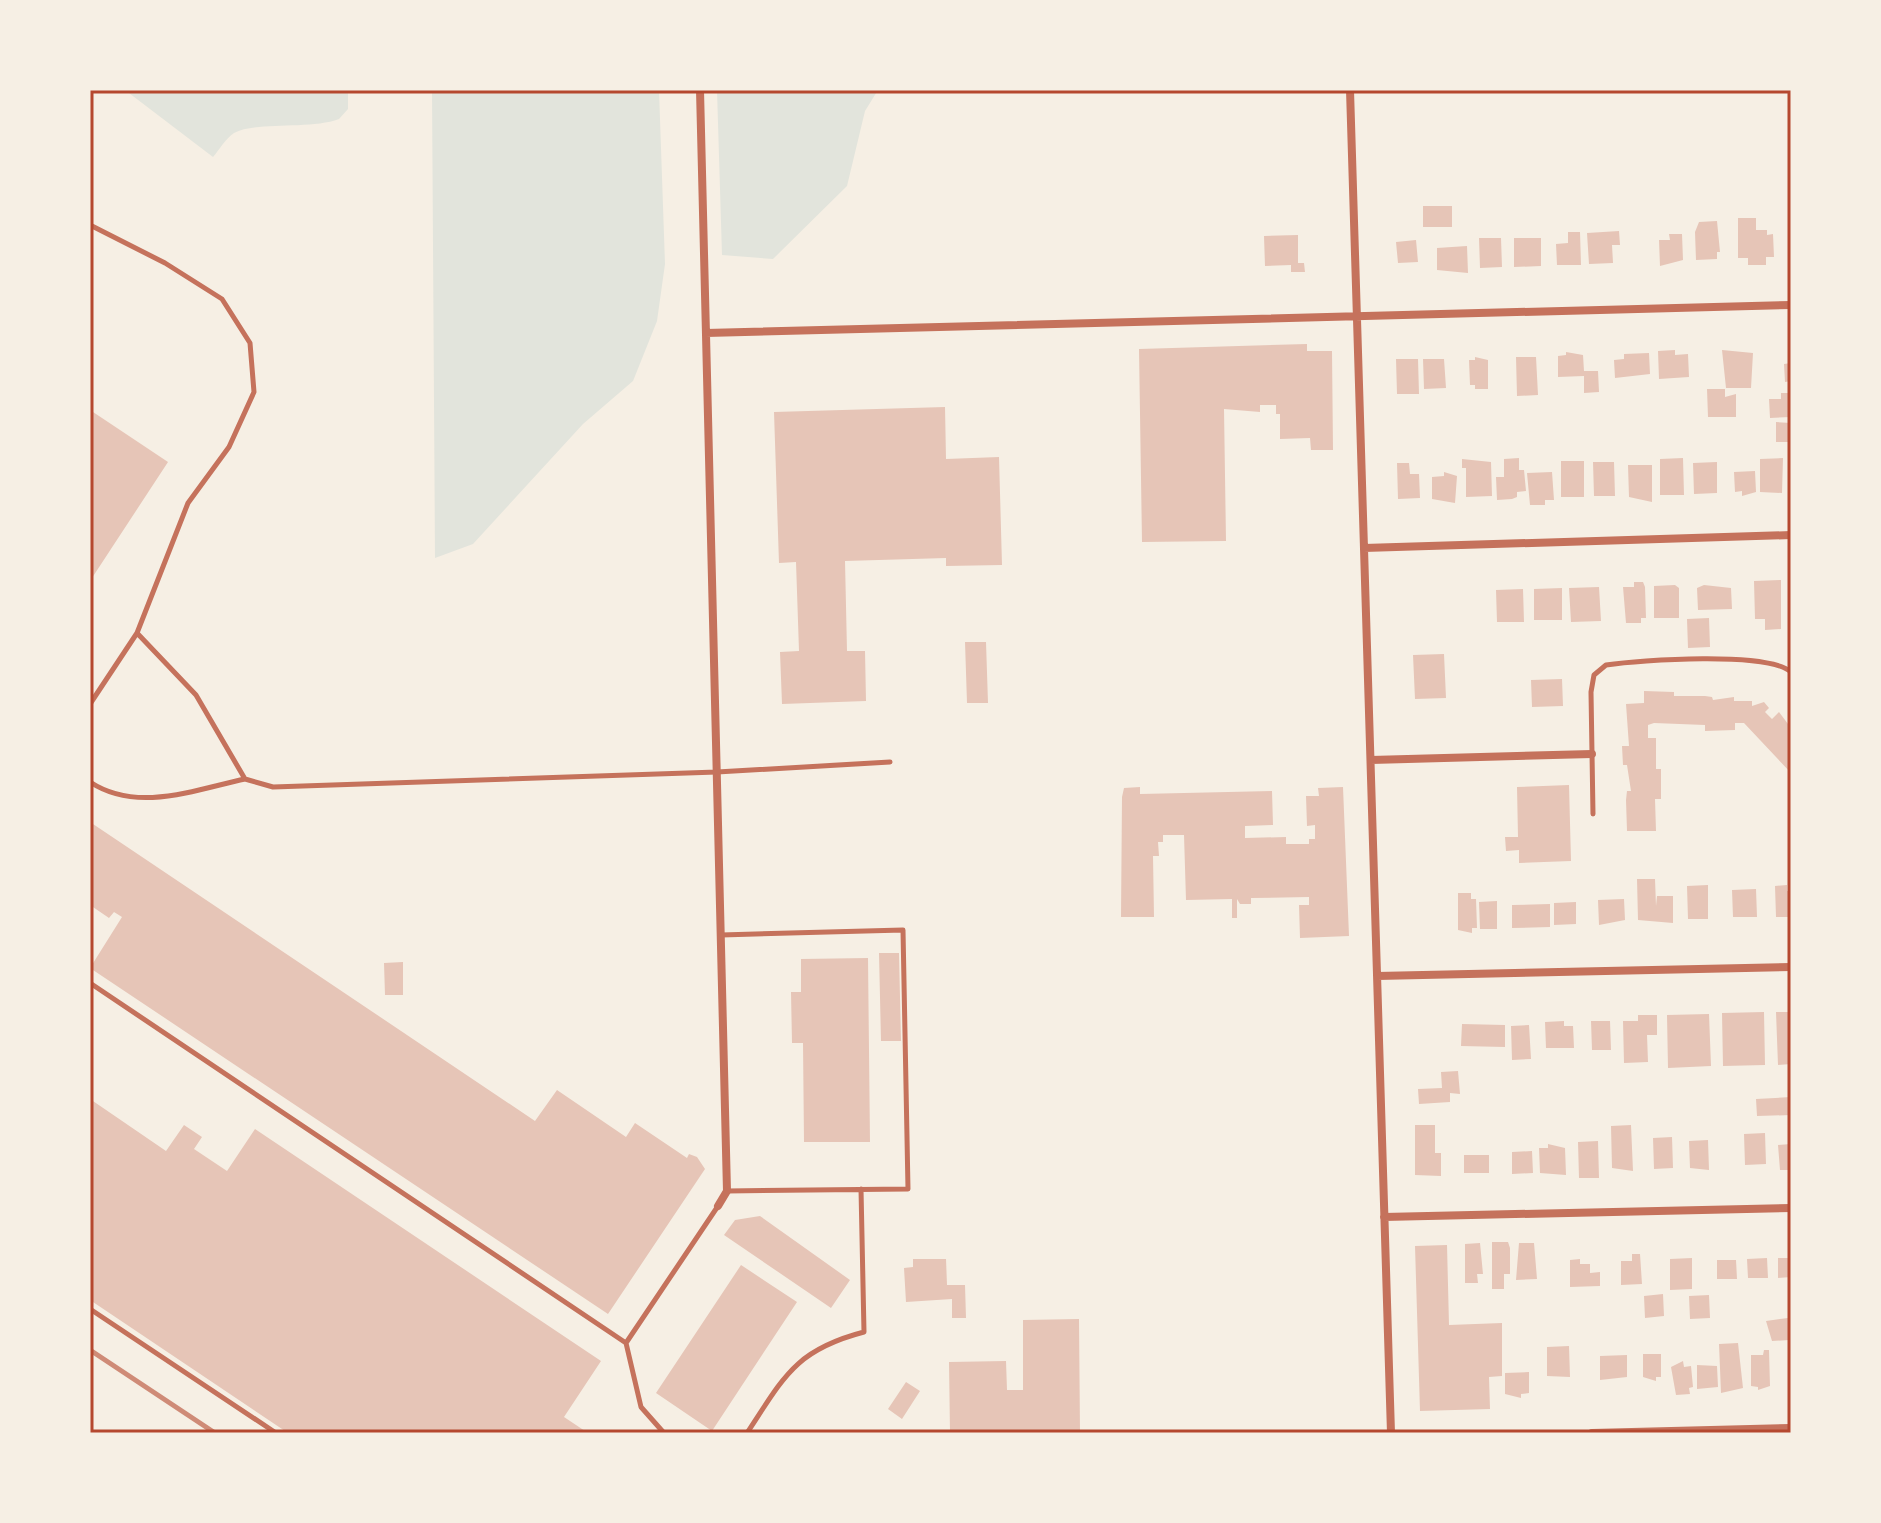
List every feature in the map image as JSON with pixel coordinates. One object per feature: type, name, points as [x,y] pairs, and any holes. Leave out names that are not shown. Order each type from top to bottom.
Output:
[{"type":"street","points":[[700,90],[727,1191],[718,1206]]},
{"type":"street","points":[[1350,90],[1391,1433]]},
{"type":"street","points":[[706,333],[1791,305]]},
{"type":"street","points":[[1364,548],[1791,535]]},
{"type":"street","points":[[1371,760],[1592,754]]},
{"type":"street","points":[[1377,976],[1791,967]]},
{"type":"street","points":[[1384,1217],[1791,1208]]},
{"type":"street","points":[[1592,1433],[1791,1428]]},
{"type":"lane","points":[[90,225],[165,263],[222,299],[250,343],[254,392],[243,421],[188,503],[137,633],[90,704]]},
{"type":"lane","points":[[137,633],[196,695],[245,779]]},
{"type":"lane","points":[[1593,814],[1591,692],[1594,675],[1606,665],[1752,659],[1783,665],[1791,672]]},
{"type":"lane","points":[[90,782],[110,795],[153,799],[245,779],[273,787],[717,772],[890,762]]},
{"type":"lane","points":[[721,935],[903,930],[908,1189],[727,1191]]},
{"type":"lane","points":[[90,983],[626,1343],[641,1407],[664,1433]]},
{"type":"lane","points":[[747,1433],[792,1367],[807,1354],[823,1344],[864,1332],[861,1189]]},
{"type":"lane","points":[[626,1343],[718,1206]]},
{"type":"lane","points":[[90,1309],[276,1433]]},
{"type":"shaded area","points":[[125,90],[348,90],[348,109],[339,119],[327,122],[244,129],[231,135],[213,157]]},
{"type":"shaded area","points":[[432,90],[659,90],[665,264],[657,321],[633,381],[583,424],[473,544],[435,558]]},
{"type":"shaded area","points":[[717,90],[878,90],[865,111],[847,186],[773,259],[722,255]]},
{"type":"building","points":[[1423,206],[1452,206],[1452,227],[1423,227]]},
{"type":"building","points":[[1738,218],[1756,218],[1756,230],[1767,230],[1767,235],[1773,234],[1774,257],[1766,257],[1766,265],[1748,265],[1748,258],[1738,258]]},
{"type":"building","points":[[1717,221],[1720,252],[1717,252],[1717,259],[1696,260],[1695,232],[1699,222]]},
{"type":"building","points":[[1619,231],[1620,245],[1612,245],[1613,263],[1589,264],[1587,233]]},
{"type":"building","points":[[1568,232],[1580,232],[1581,265],[1557,265],[1556,244],[1568,243]]},
{"type":"building","points":[[1669,234],[1682,234],[1683,260],[1660,266],[1659,240],[1670,240]]},
{"type":"building","points":[[1298,235],[1298,263],[1304,263],[1305,272],[1291,272],[1291,265],[1265,266],[1264,236]]},
{"type":"building","points":[[1479,238],[1501,238],[1502,267],[1480,268]]},
{"type":"building","points":[[1514,238],[1541,238],[1541,266],[1514,267]]},
{"type":"building","points":[[1416,240],[1418,262],[1398,263],[1396,242]]},
{"type":"building","points":[[1467,246],[1468,273],[1437,270],[1437,248]]},
{"type":"building","points":[[1307,344],[1307,351],[1332,351],[1333,450],[1311,450],[1310,438],[1280,439],[1280,414],[1276,414],[1276,405],[1260,405],[1260,412],[1224,409],[1226,541],[1142,542],[1139,349]]},
{"type":"building","points":[[1675,350],[1675,355],[1688,354],[1689,377],[1659,379],[1658,351]]},
{"type":"building","points":[[1722,350],[1753,353],[1751,388],[1726,388]]},
{"type":"building","points":[[1566,352],[1583,355],[1584,371],[1598,371],[1599,392],[1584,393],[1584,376],[1558,377],[1558,356],[1566,355]]},
{"type":"building","points":[[1649,353],[1650,374],[1615,378],[1614,360],[1624,359],[1624,354]]},
{"type":"building","points":[[1475,357],[1488,360],[1488,389],[1475,389],[1475,385],[1470,385],[1469,360],[1475,360]]},
{"type":"building","points":[[1516,357],[1536,357],[1538,395],[1517,396]]},
{"type":"building","points":[[1396,359],[1418,359],[1419,394],[1397,394]]},
{"type":"building","points":[[1423,359],[1444,359],[1446,388],[1424,389]]},
{"type":"building","points":[[1791,363],[1791,381],[1785,382],[1784,364]]},
{"type":"building","points":[[1707,389],[1725,389],[1725,397],[1736,394],[1736,417],[1708,417]]},
{"type":"building","points":[[1781,393],[1791,393],[1791,417],[1770,418],[1769,399],[1781,399]]},
{"type":"building","points":[[945,407],[946,459],[999,457],[1002,565],[946,566],[946,558],[845,561],[847,651],[865,651],[866,701],[782,704],[780,652],[799,651],[796,562],[779,563],[774,412]]},
{"type":"building","points":[[90,410],[168,462],[90,581]]},
{"type":"building","points":[[1776,422],[1791,423],[1791,442],[1776,442]]},
{"type":"building","points":[[1519,458],[1519,470],[1524,470],[1526,491],[1517,492],[1517,497],[1512,499],[1497,500],[1496,477],[1504,477],[1504,459]]},
{"type":"building","points":[[1683,458],[1684,495],[1660,495],[1660,459]]},
{"type":"building","points":[[1783,458],[1782,493],[1760,492],[1760,459]]},
{"type":"building","points":[[1462,459],[1491,462],[1492,496],[1466,497],[1466,468],[1462,468]]},
{"type":"building","points":[[1561,461],[1584,461],[1584,497],[1561,497]]},
{"type":"building","points":[[1593,462],[1614,462],[1615,496],[1594,496]]},
{"type":"building","points":[[1717,462],[1717,493],[1694,494],[1693,463]]},
{"type":"building","points":[[1397,463],[1409,463],[1410,474],[1419,474],[1420,498],[1398,499]]},
{"type":"building","points":[[1628,465],[1652,465],[1652,502],[1629,497]]},
{"type":"building","points":[[1755,471],[1756,492],[1742,496],[1742,491],[1735,492],[1734,472]]},
{"type":"building","points":[[1444,472],[1457,476],[1455,503],[1432,499],[1432,477],[1444,476]]},
{"type":"building","points":[[1552,472],[1554,500],[1545,500],[1545,505],[1530,505],[1527,473]]},
{"type":"building","points":[[1781,580],[1781,629],[1765,630],[1765,619],[1755,619],[1754,581]]},
{"type":"building","points":[[1634,582],[1643,582],[1645,587],[1646,618],[1641,618],[1641,623],[1626,623],[1623,587],[1634,587]]},
{"type":"building","points":[[1675,585],[1679,588],[1679,618],[1654,618],[1654,586]]},
{"type":"building","points":[[1704,585],[1731,588],[1732,609],[1698,610],[1697,588]]},
{"type":"building","points":[[1599,587],[1601,621],[1571,622],[1569,588]]},
{"type":"building","points":[[1562,588],[1562,620],[1534,620],[1534,589]]},
{"type":"building","points":[[1523,589],[1524,622],[1497,622],[1496,590]]},
{"type":"building","points":[[1709,618],[1710,647],[1688,648],[1687,619]]},
{"type":"building","points":[[965,642],[986,642],[988,703],[967,703]]},
{"type":"building","points":[[1444,654],[1446,698],[1415,699],[1413,655]]},
{"type":"building","points":[[1562,679],[1563,706],[1532,707],[1531,680]]},
{"type":"building","points":[[1644,691],[1674,692],[1674,696],[1705,696],[1713,700],[1734,697],[1734,701],[1752,701],[1752,706],[1764,702],[1769,708],[1765,712],[1772,719],[1779,712],[1791,728],[1791,773],[1744,723],[1735,723],[1735,730],[1705,731],[1705,725],[1648,725],[1648,738],[1656,738],[1656,769],[1661,769],[1661,799],[1655,799],[1656,831],[1627,831],[1626,800],[1627,791],[1631,791],[1627,765],[1623,765],[1622,746],[1629,746],[1626,704],[1644,703]]},
{"type":"building","points":[[1569,785],[1571,861],[1519,863],[1519,850],[1506,851],[1505,837],[1518,837],[1517,787]]},
{"type":"building","points":[[1140,787],[1140,794],[1272,791],[1273,825],[1245,826],[1245,838],[1286,837],[1286,844],[1309,844],[1309,839],[1315,839],[1315,825],[1307,826],[1306,796],[1319,796],[1318,788],[1343,787],[1349,936],[1300,938],[1299,905],[1309,905],[1309,897],[1251,898],[1251,904],[1240,904],[1237,899],[1237,918],[1232,918],[1232,899],[1186,900],[1184,835],[1163,835],[1163,842],[1158,842],[1159,856],[1153,856],[1154,917],[1121,917],[1122,797],[1124,788]]},
{"type":"building","points":[[90,822],[535,1121],[557,1090],[626,1137],[635,1123],[687,1158],[689,1154],[697,1157],[705,1169],[608,1314],[90,968],[122,917],[114,912],[109,918],[90,905]]},
{"type":"building","points":[[1637,879],[1655,879],[1656,906],[1657,896],[1673,896],[1673,923],[1638,920]]},
{"type":"building","points":[[1708,885],[1708,919],[1688,919],[1687,886]]},
{"type":"building","points":[[1787,885],[1787,891],[1791,891],[1791,917],[1776,917],[1775,886]]},
{"type":"building","points":[[1756,889],[1757,917],[1733,917],[1732,890]]},
{"type":"building","points":[[1458,893],[1471,893],[1471,899],[1476,899],[1477,928],[1472,928],[1472,933],[1458,930]]},
{"type":"building","points":[[1624,899],[1625,920],[1599,925],[1598,900]]},
{"type":"building","points":[[1497,901],[1497,929],[1480,929],[1479,902]]},
{"type":"building","points":[[1576,902],[1576,924],[1554,925],[1554,903]]},
{"type":"building","points":[[1550,904],[1550,927],[1512,928],[1512,905]]},
{"type":"building","points":[[879,953],[899,953],[901,1041],[881,1041]]},
{"type":"building","points":[[868,958],[870,1142],[804,1142],[803,1043],[792,1043],[791,992],[801,992],[801,959]]},
{"type":"building","points":[[403,962],[403,995],[385,995],[384,963]]},
{"type":"building","points":[[1764,1012],[1765,1065],[1723,1066],[1722,1013]]},
{"type":"building","points":[[1776,1012],[1791,1012],[1791,1064],[1778,1065]]},
{"type":"building","points":[[1709,1014],[1711,1066],[1668,1068],[1667,1015]]},
{"type":"building","points":[[1638,1015],[1657,1015],[1657,1035],[1647,1035],[1648,1062],[1624,1063],[1623,1021],[1638,1021]]},
{"type":"building","points":[[1564,1021],[1564,1026],[1573,1026],[1574,1048],[1546,1048],[1545,1022]]},
{"type":"building","points":[[1591,1021],[1610,1021],[1611,1050],[1592,1050]]},
{"type":"building","points":[[1462,1024],[1505,1025],[1505,1047],[1461,1046]]},
{"type":"building","points":[[1529,1025],[1531,1059],[1512,1060],[1511,1026]]},
{"type":"building","points":[[1458,1071],[1460,1094],[1450,1093],[1450,1102],[1419,1104],[1418,1089],[1442,1088],[1441,1072]]},
{"type":"building","points":[[1791,1097],[1791,1115],[1757,1116],[1756,1099]]},
{"type":"building","points":[[90,1099],[166,1151],[184,1125],[202,1137],[194,1149],[227,1171],[255,1129],[601,1361],[564,1417],[588,1433],[288,1433],[90,1300]]},
{"type":"building","points":[[1415,1125],[1435,1125],[1435,1153],[1441,1153],[1441,1176],[1415,1175]]},
{"type":"building","points":[[1631,1125],[1633,1171],[1612,1168],[1611,1126]]},
{"type":"building","points":[[1765,1133],[1766,1164],[1745,1165],[1744,1134]]},
{"type":"building","points":[[1672,1137],[1673,1168],[1654,1169],[1653,1138]]},
{"type":"building","points":[[1708,1140],[1709,1170],[1690,1168],[1689,1141]]},
{"type":"building","points":[[1598,1141],[1599,1178],[1579,1178],[1578,1142]]},
{"type":"building","points":[[1548,1144],[1565,1148],[1566,1175],[1540,1173],[1539,1148],[1548,1148]]},
{"type":"building","points":[[1791,1144],[1791,1170],[1780,1170],[1778,1145]]},
{"type":"building","points":[[1532,1151],[1533,1173],[1512,1174],[1512,1152]]},
{"type":"building","points":[[1464,1155],[1489,1155],[1489,1173],[1464,1173]]},
{"type":"building","points":[[760,1216],[850,1280],[831,1308],[724,1235],[735,1220]]},
{"type":"building","points":[[1492,1242],[1508,1242],[1510,1248],[1510,1274],[1504,1274],[1504,1289],[1492,1289]]},
{"type":"building","points":[[1480,1243],[1483,1274],[1477,1274],[1478,1283],[1465,1283],[1465,1244]]},
{"type":"building","points":[[1519,1243],[1534,1243],[1537,1279],[1516,1280]]},
{"type":"building","points":[[1447,1245],[1449,1325],[1502,1323],[1502,1376],[1489,1377],[1490,1409],[1420,1411],[1415,1246]]},
{"type":"building","points":[[1632,1254],[1640,1254],[1642,1284],[1621,1285],[1621,1261],[1632,1261]]},
{"type":"building","points":[[1692,1258],[1692,1289],[1670,1290],[1670,1259]]},
{"type":"building","points":[[1767,1258],[1768,1278],[1748,1278],[1747,1259]]},
{"type":"building","points":[[1778,1258],[1791,1258],[1791,1277],[1778,1278]]},
{"type":"building","points":[[913,1259],[946,1259],[947,1285],[965,1285],[966,1318],[952,1318],[952,1299],[906,1302],[904,1268],[913,1267]]},
{"type":"building","points":[[1580,1259],[1580,1264],[1590,1264],[1590,1273],[1600,1272],[1600,1286],[1570,1287],[1570,1260]]},
{"type":"building","points":[[1717,1260],[1736,1260],[1737,1279],[1717,1279]]},
{"type":"building","points":[[741,1265],[797,1302],[712,1431],[656,1393]]},
{"type":"building","points":[[1663,1294],[1664,1316],[1645,1318],[1644,1296]]},
{"type":"building","points":[[1709,1295],[1710,1318],[1690,1319],[1689,1296]]},
{"type":"building","points":[[1788,1318],[1789,1340],[1772,1341],[1766,1321]]},
{"type":"building","points":[[1079,1319],[1080,1433],[950,1433],[949,1362],[1006,1361],[1007,1390],[1023,1390],[1023,1320]]},
{"type":"building","points":[[1738,1343],[1743,1388],[1721,1393],[1719,1344]]},
{"type":"building","points":[[1569,1346],[1570,1377],[1547,1376],[1547,1347]]},
{"type":"building","points":[[1764,1350],[1769,1350],[1770,1386],[1758,1390],[1758,1387],[1751,1386],[1751,1355],[1763,1355]]},
{"type":"building","points":[[1643,1354],[1661,1354],[1661,1377],[1656,1377],[1656,1381],[1643,1377]]},
{"type":"building","points":[[1627,1355],[1627,1377],[1600,1380],[1600,1356]]},
{"type":"building","points":[[1683,1361],[1684,1367],[1691,1366],[1693,1387],[1689,1388],[1690,1394],[1676,1395],[1671,1367]]},
{"type":"building","points":[[1697,1365],[1717,1366],[1718,1387],[1697,1389]]},
{"type":"building","points":[[1529,1372],[1529,1393],[1521,1394],[1521,1398],[1505,1394],[1505,1373]]},
{"type":"building","points":[[906,1382],[920,1391],[902,1419],[888,1409]]},
{"type":"railway","points":[[90,1350],[215,1433]]}]
